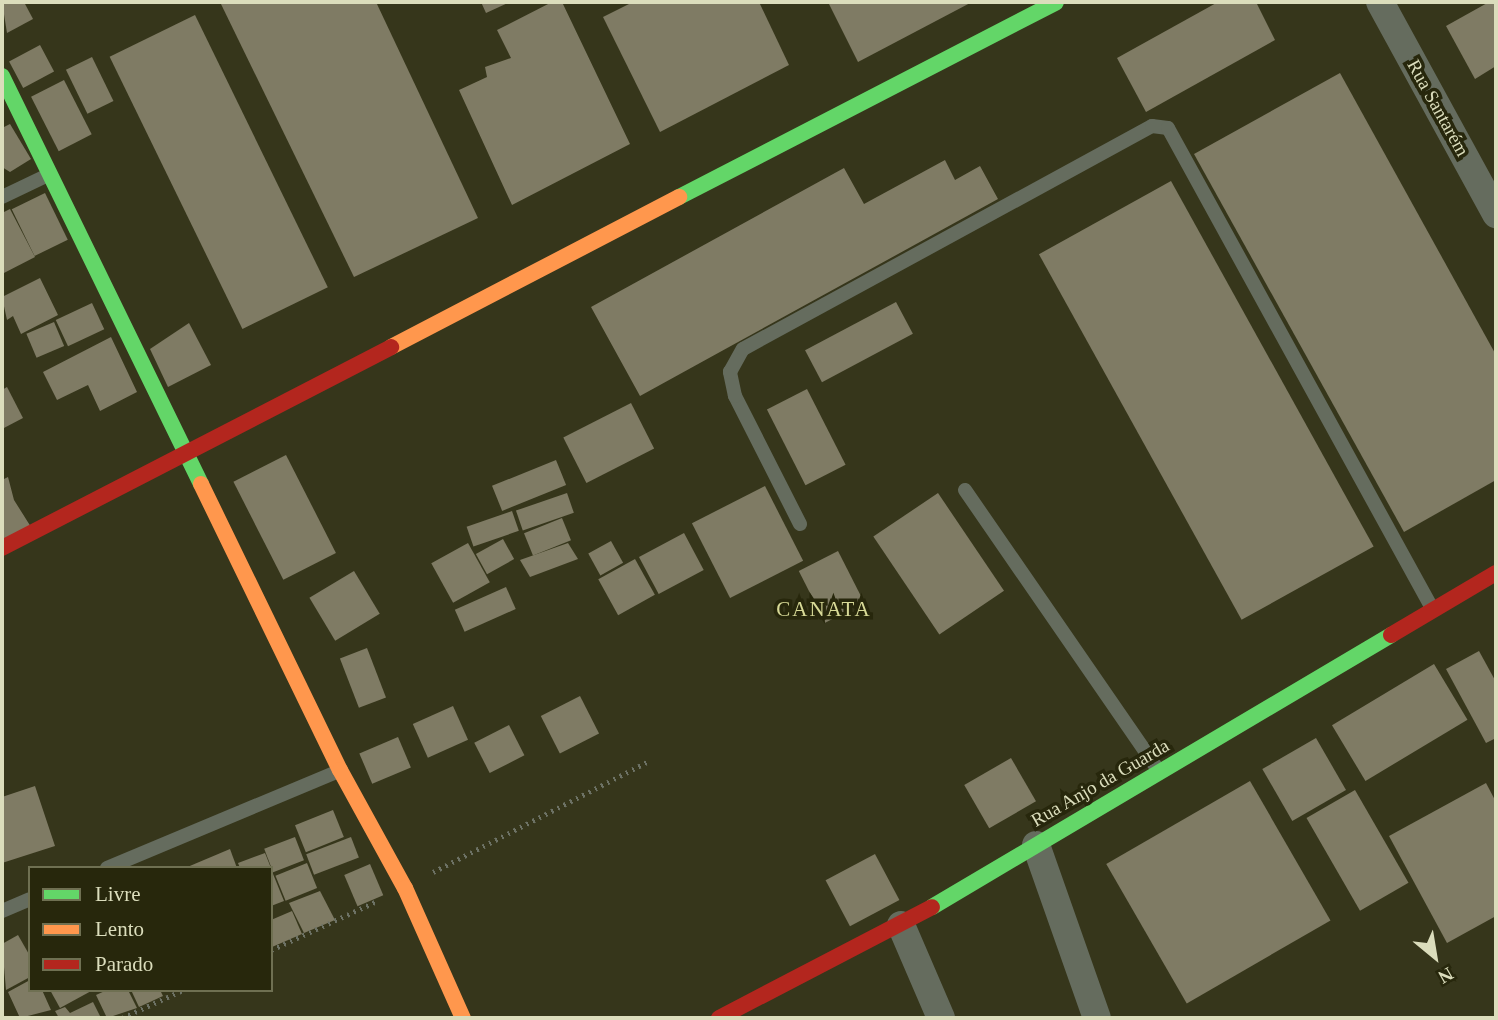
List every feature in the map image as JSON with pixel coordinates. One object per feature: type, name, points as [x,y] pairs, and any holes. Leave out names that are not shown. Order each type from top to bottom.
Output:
[{"type":"street","points":[[2,548],[1056,2]]},
{"type":"street","name":"Rua Santarém","points":[[1380,2],[1496,214]]},
{"type":"street","points":[[2,76],[340,770],[405,888],[463,1018]]},
{"type":"street","name":"Rua Anjo da Guarda","points":[[719,1018],[901,925],[1496,575]]},
{"type":"street","points":[[1036,845],[1097,1018]]},
{"type":"street","points":[[901,925],[941,1018]]},
{"type":"lane","points":[[800,524],[735,396],[730,372],[743,349],[1152,127],[1168,128],[1434,611]]},
{"type":"lane","points":[[2,197],[49,175]]},
{"type":"lane","points":[[965,490],[1160,772]]},
{"type":"lane","points":[[112,866],[340,770]]},
{"type":"lane","points":[[2,911],[28,900]]},
{"type":"path","points":[[273,949],[405,888],[647,762]]},
{"type":"path","points":[[122,1018],[179,992]]},
{"type":"building","points":[[2,2],[24,2],[33,19],[7,33]]},
{"type":"building","points":[[220,2],[376,2],[478,218],[354,277]]},
{"type":"building","points":[[481,2],[510,2],[486,13]]},
{"type":"building","points":[[552,2],[562,2],[630,144],[512,205],[459,90],[487,77],[485,67],[511,58],[497,30]]},
{"type":"building","points":[[633,2],[759,2],[789,65],[660,132],[603,17]]},
{"type":"building","points":[[828,2],[972,2],[858,62]]},
{"type":"building","points":[[1218,2],[1256,2],[1275,40],[1146,112],[1117,58]]},
{"type":"building","points":[[1489,2],[1496,3],[1496,66],[1475,79],[1446,26]]},
{"type":"building","points":[[195,15],[328,287],[242,329],[110,57]]},
{"type":"building","points":[[40,45],[54,71],[23,88],[9,61]]},
{"type":"building","points":[[92,57],[113,101],[87,114],[66,70]]},
{"type":"building","points":[[1340,73],[1496,355],[1496,480],[1404,532],[1194,154]]},
{"type":"building","points":[[64,80],[92,134],[59,151],[31,97]]},
{"type":"building","points":[[10,124],[31,159],[10,172],[2,167],[2,128]]},
{"type":"building","points":[[945,160],[955,180],[980,166],[998,199],[640,396],[591,307],[844,168],[864,204]]},
{"type":"building","points":[[1171,181],[1374,547],[1242,620],[1039,254]]},
{"type":"building","points":[[45,193],[68,240],[35,256],[12,209]]},
{"type":"building","points":[[10,209],[35,257],[2,274],[2,213]]},
{"type":"building","points":[[40,278],[58,315],[21,334],[13,316],[7,320],[2,297]]},
{"type":"building","points":[[896,302],[913,334],[822,382],[805,350]]},
{"type":"building","points":[[92,303],[104,329],[68,346],[56,320]]},
{"type":"building","points":[[54,322],[64,346],[37,358],[26,334]]},
{"type":"building","points":[[189,323],[211,365],[168,387],[150,349]]},
{"type":"building","points":[[111,337],[137,392],[100,411],[88,385],[57,400],[43,372]]},
{"type":"building","points":[[7,387],[23,418],[2,429],[2,390]]},
{"type":"building","points":[[807,389],[846,465],[805,485],[767,409]]},
{"type":"building","points":[[631,403],[654,448],[586,483],[563,438]]},
{"type":"building","points":[[286,455],[336,553],[283,580],[233,482]]},
{"type":"building","points":[[556,460],[566,485],[502,511],[492,486]]},
{"type":"building","points":[[8,477],[14,500],[31,527],[2,543],[2,480]]},
{"type":"building","points":[[765,486],[803,561],[730,598],[692,523]]},
{"type":"building","points":[[567,493],[574,513],[523,530],[516,511]]},
{"type":"building","points":[[938,493],[1004,591],[939,634],[873,537]]},
{"type":"building","points":[[512,511],[519,531],[473,546],[467,527]]},
{"type":"building","points":[[562,518],[571,540],[533,556],[524,533]]},
{"type":"building","points":[[684,533],[704,570],[659,594],[639,557]]},
{"type":"building","points":[[503,539],[514,559],[487,574],[476,554]]},
{"type":"building","points":[[611,541],[623,563],[600,575],[588,554]]},
{"type":"building","points":[[468,543],[490,582],[453,603],[431,563]]},
{"type":"building","points":[[568,543],[578,559],[530,577],[520,560]]},
{"type":"building","points":[[838,551],[864,603],[825,623],[799,571]]},
{"type":"building","points":[[635,559],[655,595],[618,615],[598,579]]},
{"type":"building","points":[[354,571],[380,614],[335,641],[309,598]]},
{"type":"building","points":[[506,587],[516,609],[465,632],[455,610]]},
{"type":"building","points":[[367,648],[386,697],[359,708],[340,658]]},
{"type":"building","points":[[1479,651],[1496,682],[1496,738],[1486,743],[1446,669]]},
{"type":"building","points":[[1434,664],[1467,720],[1365,781],[1332,725]]},
{"type":"building","points":[[580,696],[599,733],[560,753],[541,716]]},
{"type":"building","points":[[453,706],[468,740],[428,758],[413,724]]},
{"type":"building","points":[[509,725],[524,755],[490,773],[474,743]]},
{"type":"building","points":[[398,737],[411,767],[372,784],[359,753]]},
{"type":"building","points":[[1316,738],[1346,790],[1292,821],[1262,769]]},
{"type":"building","points":[[1011,758],[1036,801],[989,828],[964,785]]},
{"type":"building","points":[[1250,781],[1330,920],[1187,1003],[1106,864]]},
{"type":"building","points":[[1486,783],[1496,802],[1496,916],[1447,943],[1389,836]]},
{"type":"building","points":[[35,786],[55,846],[2,863],[2,797]]},
{"type":"building","points":[[1355,790],[1408,883],[1360,911],[1307,818]]},
{"type":"building","points":[[333,810],[344,837],[306,852],[295,825]]},
{"type":"building","points":[[295,837],[304,860],[273,872],[264,849]]},
{"type":"building","points":[[351,837],[359,858],[314,875],[306,854]]},
{"type":"building","points":[[230,849],[236,866],[190,866]]},
{"type":"building","points":[[265,853],[270,866],[239,866],[238,863]]},
{"type":"building","points":[[875,854],[899,900],[850,926],[826,880]]},
{"type":"building","points":[[307,863],[317,888],[286,901],[275,876]]},
{"type":"building","points":[[370,864],[383,895],[358,906],[344,875]]},
{"type":"building","points":[[273,874],[284,901],[273,905]]},
{"type":"building","points":[[320,891],[335,920],[304,933],[289,903]]},
{"type":"building","points":[[292,911],[302,934],[273,947],[273,919]]},
{"type":"building","points":[[18,935],[28,952],[28,978],[6,990],[2,944]]},
{"type":"building","points":[[28,981],[28,992],[43,992],[51,1010],[20,1018],[8,992]]},
{"type":"building","points":[[51,992],[89,992],[60,1008]]},
{"type":"building","points":[[103,992],[129,992],[137,1008],[107,1018],[96,995]]},
{"type":"building","points":[[132,992],[161,992],[163,996],[139,1007]]},
{"type":"building","points":[[93,1002],[101,1018],[59,1018],[55,1011],[65,1007],[70,1013]]},
{"type":"traffic: fast","points":[[679,197],[1056,2]]},
{"type":"traffic: fast","points":[[2,76],[201,484]]},
{"type":"traffic: fast","points":[[932,907],[1391,635]]},
{"type":"traffic: slow","points":[[391,347],[679,197]]},
{"type":"traffic: slow","points":[[201,484],[340,770],[405,888],[463,1018]]},
{"type":"traffic: jam","points":[[2,548],[391,347]]},
{"type":"traffic: jam","points":[[1391,635],[1496,573]]},
{"type":"traffic: jam","points":[[719,1018],[932,907]]},
{"type":"district","name":"CANATA","points":[[824,609]]}]
